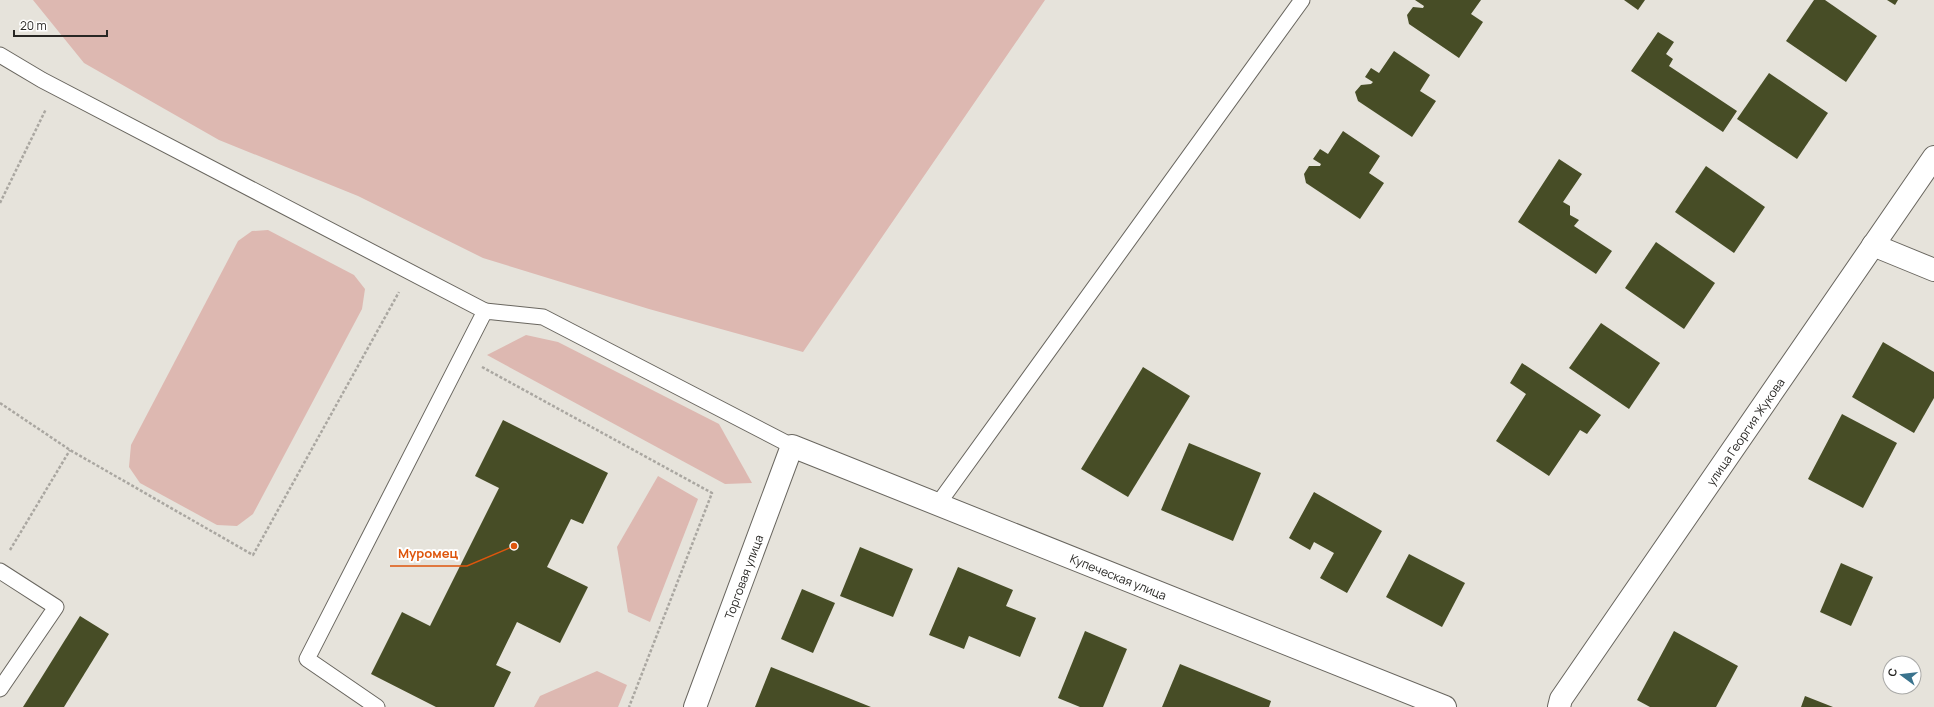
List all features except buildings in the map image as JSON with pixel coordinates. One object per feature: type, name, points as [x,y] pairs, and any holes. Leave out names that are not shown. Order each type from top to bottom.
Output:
[{"type":"street","name":"улица Георгия Жукова","points":[[1560,707],[1561,699],[1934,157]]},
{"type":"street","points":[[1873,245],[1934,270]]},
{"type":"street","name":"Купеческая улица","points":[[792,446],[1445,707]]},
{"type":"street","name":"Торговая улица","points":[[695,707],[792,446]]},
{"type":"lane","points":[[938,504],[1302,0]]},
{"type":"lane","points":[[0,55],[42,80],[485,311],[543,316],[792,446]]},
{"type":"lane","points":[[377,707],[307,659],[485,311]]},
{"type":"lane","points":[[0,571],[56,607],[0,689]]},
{"type":"path","points":[[0,203],[48,105]]},
{"type":"path","points":[[0,403],[70,450],[253,555],[400,290]]},
{"type":"path","points":[[462,356],[712,494],[629,707]]},
{"type":"path","points":[[8,552],[70,450]]},
{"type":"shaded area","points":[[33,0],[1045,0],[803,352],[649,309],[483,258],[358,196],[219,140],[84,63]]},
{"type":"shaded area","points":[[268,230],[354,275],[365,289],[362,309],[253,514],[237,526],[217,525],[140,483],[129,467],[131,445],[238,241],[252,231]]},
{"type":"shaded area","points":[[526,335],[558,342],[719,424],[752,483],[725,484],[487,355]]},
{"type":"shaded area","points":[[658,476],[698,499],[650,622],[628,612],[617,547]]},
{"type":"shaded area","points":[[597,671],[627,685],[618,707],[534,707],[540,696]]},
{"type":"place","name":"Муромец","points":[[514,546]]}]
